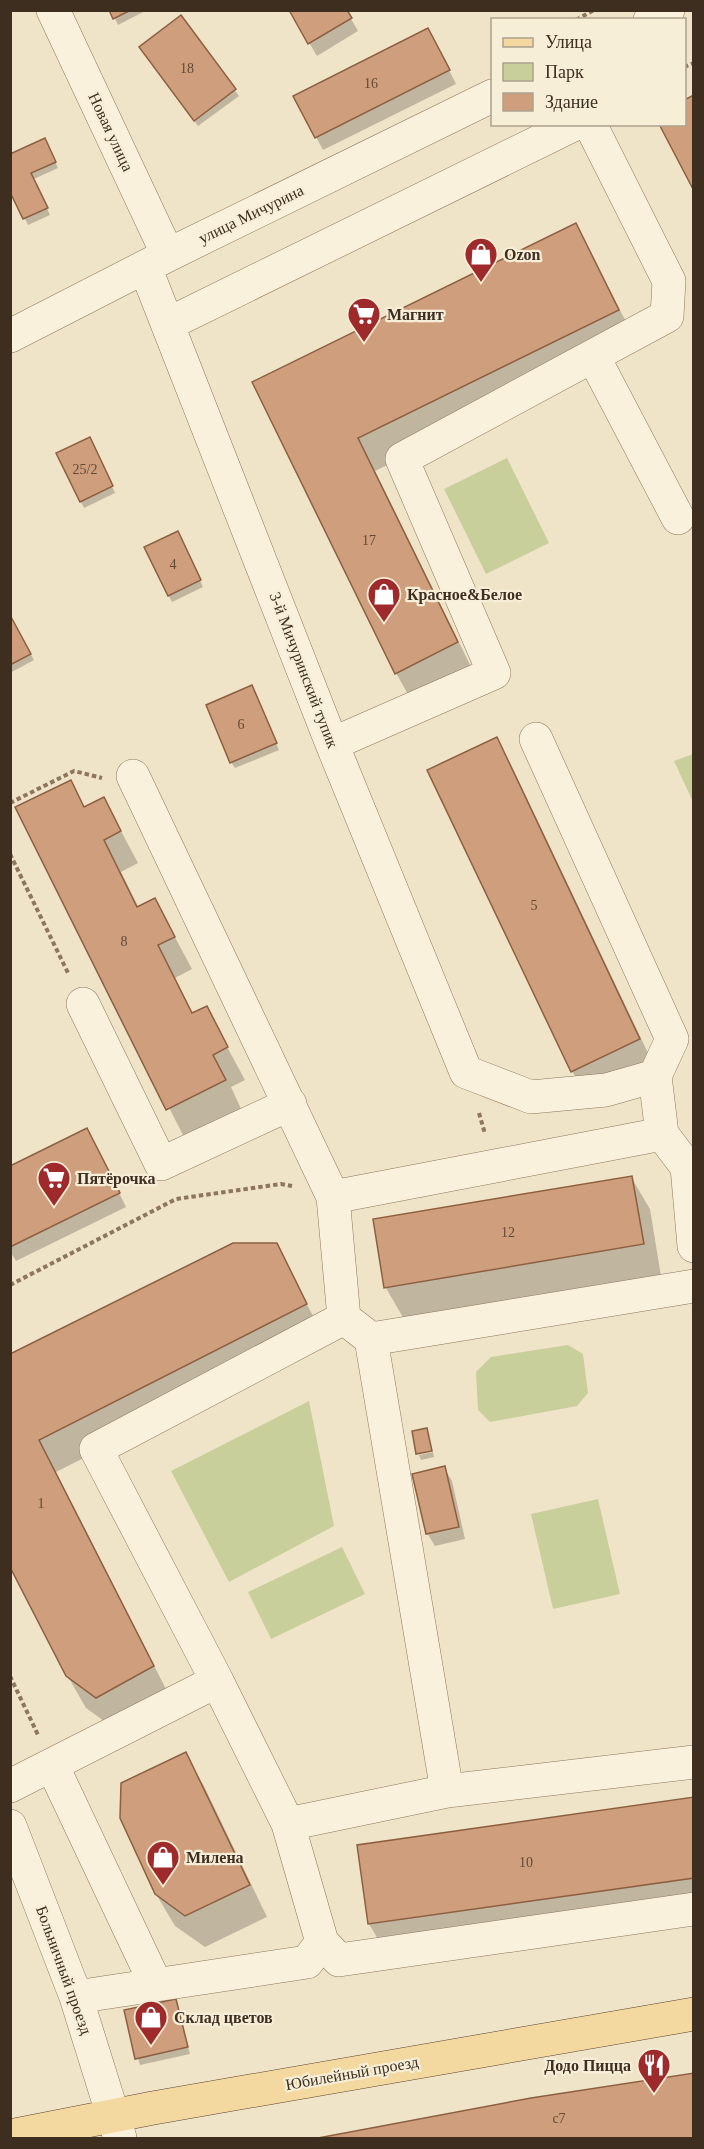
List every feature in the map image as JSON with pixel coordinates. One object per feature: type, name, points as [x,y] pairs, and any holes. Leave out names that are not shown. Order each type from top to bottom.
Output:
[{"type":"main road","name":"Юбилейный проезд","points":[[10,2136],[116,2127],[693,2014]]},
{"type":"street","name":"Новая улица","points":[[53,10],[157,261]]},
{"type":"street","points":[[654,18],[668,10]]},
{"type":"street","name":"улица Мичурина","points":[[10,336],[491,96]]},
{"type":"street","points":[[168,324],[572,126]]},
{"type":"street","points":[[333,744],[494,673],[402,459],[668,316],[681,274],[591,126]]},
{"type":"street","name":"3-й Мичуринский тупик","points":[[157,261],[168,324],[333,744],[466,1072]]},
{"type":"street","points":[[593,356],[678,518]]},
{"type":"street","points":[[536,739],[672,1039],[655,1076],[662,1134],[690,1166],[693,1246]]},
{"type":"street","points":[[135,781],[333,1197],[344,1318],[371,1339],[447,1791]]},
{"type":"street","points":[[83,1004],[161,1164],[290,1104]]},
{"type":"street","points":[[466,1072],[531,1097],[606,1090],[655,1076]]},
{"type":"street","points":[[333,1197],[662,1134]]},
{"type":"street","points":[[371,1339],[693,1286]]},
{"type":"street","points":[[344,1318],[96,1449],[217,1681],[288,1824],[322,1942],[339,1960],[693,1910]]},
{"type":"street","points":[[10,1786],[217,1681]]},
{"type":"street","points":[[288,1824],[447,1791],[693,1762]]},
{"type":"street","points":[[52,1765],[156,1985]]},
{"type":"street","name":"Больничный проезд","points":[[10,1826],[76,1997],[116,2127]]},
{"type":"street","points":[[76,1997],[307,1962],[322,1942]]},
{"type":"path","points":[[580,18],[594,10]]},
{"type":"path","points":[[10,803],[74,771],[135,781]]},
{"type":"path","points":[[10,854],[83,1004]]},
{"type":"path","points":[[466,1072],[495,1166]]},
{"type":"path","points":[[10,1285],[176,1199],[281,1184],[333,1197]]},
{"type":"path","points":[[10,1676],[52,1765]]},
{"type":"green space","points":[[507,458],[549,543],[486,574],[444,489]]},
{"type":"green space","points":[[693,754],[693,802],[674,761]]},
{"type":"green space","points":[[568,1345],[583,1354],[588,1393],[577,1406],[490,1422],[478,1410],[476,1372],[491,1357]]},
{"type":"green space","points":[[309,1401],[334,1526],[229,1582],[171,1471]]},
{"type":"green space","points":[[598,1499],[620,1594],[553,1609],[531,1514]]},
{"type":"green space","points":[[342,1547],[365,1594],[271,1639],[248,1592]]},
{"type":"building","points":[[109,10],[131,10],[113,19]]},
{"type":"building","points":[[289,10],[347,10],[352,18],[308,44]]},
{"type":"building","points":[[181,15],[236,89],[194,121],[139,47]]},
{"type":"building","points":[[428,28],[450,70],[315,138],[293,96]]},
{"type":"building","points":[[694,95],[694,191],[660,126],[686,126],[686,99]]},
{"type":"building","points":[[45,138],[56,162],[31,173],[48,208],[23,219],[10,192],[10,154]]},
{"type":"building","points":[[576,223],[619,310],[358,438],[458,642],[395,674],[252,382]]},
{"type":"building","points":[[90,437],[113,486],[80,502],[56,453]]},
{"type":"building","points":[[178,531],[201,580],[168,596],[144,547]]},
{"type":"building","points":[[10,615],[31,654],[10,665]]},
{"type":"building","points":[[252,685],[277,743],[230,763],[206,705]]},
{"type":"building","points":[[497,737],[640,1039],[571,1072],[427,770]]},
{"type":"building","points":[[71,780],[84,807],[104,797],[121,831],[104,840],[137,907],[155,898],[175,937],[158,945],[192,1013],[207,1006],[228,1047],[213,1055],[226,1080],[166,1110],[15,807]]},
{"type":"building","points":[[87,1128],[120,1193],[10,1247],[10,1166]]},
{"type":"building","points":[[632,1176],[644,1244],[384,1288],[373,1219]]},
{"type":"building","points":[[233,1243],[277,1243],[307,1304],[39,1440],[154,1666],[96,1698],[66,1676],[10,1567],[10,1354]]},
{"type":"building","points":[[427,1428],[432,1451],[416,1454],[412,1431]]},
{"type":"building","points":[[445,1466],[459,1527],[426,1534],[412,1474]]},
{"type":"building","points":[[186,1752],[250,1885],[185,1916],[155,1894],[120,1818],[121,1783]]},
{"type":"building","points":[[694,1797],[694,1878],[368,1924],[357,1845]]},
{"type":"building","points":[[176,1999],[188,2047],[135,2059],[124,2010]]},
{"type":"building","points":[[694,2073],[694,2138],[318,2138],[531,2098]]},
{"type":"place","name":"Ozon","points":[[481,283]]},
{"type":"place","name":"Магнит","points":[[364,343]]},
{"type":"place","name":"Красное&Белое","points":[[384,623]]},
{"type":"place","name":"Пятёрочка","points":[[54,1207]]},
{"type":"place","name":"Милена","points":[[163,1886]]},
{"type":"place","name":"Склад цветов","points":[[151,2046]]},
{"type":"place","name":"Додо Пицца","points":[[654,2094]]}]
